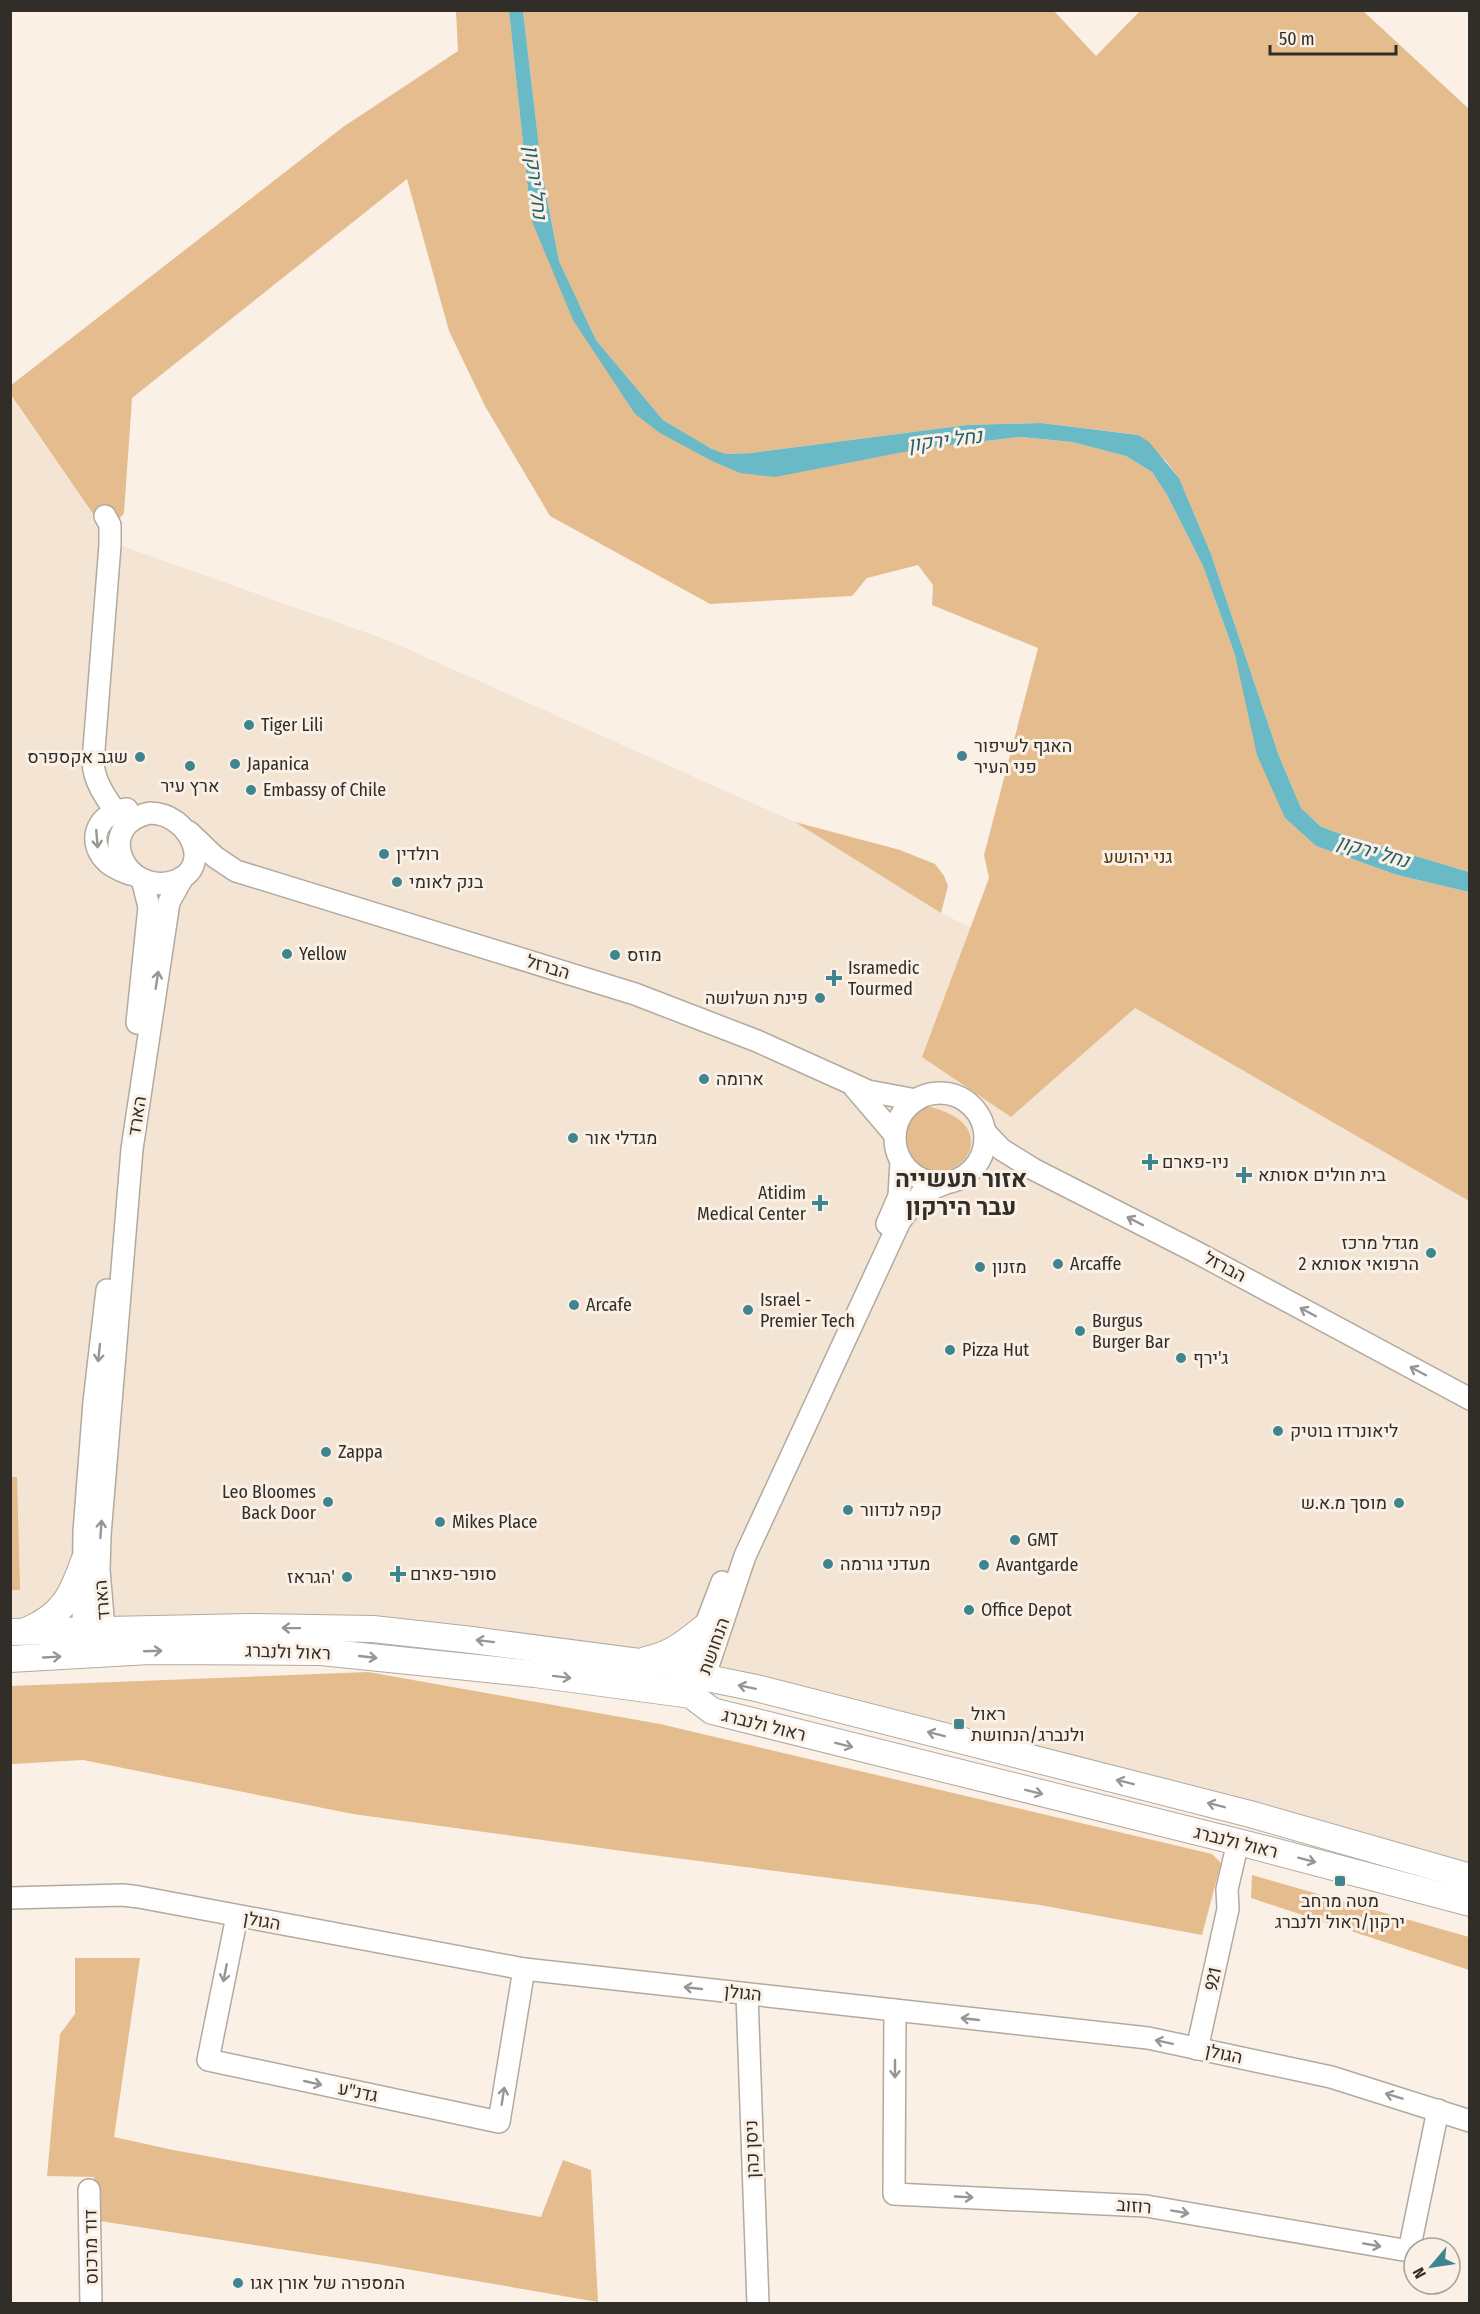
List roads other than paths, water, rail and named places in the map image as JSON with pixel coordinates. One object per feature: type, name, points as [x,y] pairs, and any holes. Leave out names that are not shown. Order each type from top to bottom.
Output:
[{"type":"street","points":[[105,516],[110,525],[110,545],[93,762],[94,774],[99,786],[115,811]]},
{"type":"street","points":[[130,809],[157,813],[177,822],[189,832],[195,851],[190,867],[184,876],[165,883],[138,877],[111,864],[105,860],[97,848],[95,837],[97,827],[103,818],[115,811],[130,809]]},
{"type":"street","points":[[138,877],[127,870],[122,862],[121,834],[131,821],[143,815],[157,813]]},
{"type":"street","name":"הברזל","points":[[189,832],[215,857],[236,871],[635,994],[757,1041],[868,1091],[916,1100]]},
{"type":"street","name":"הברזל","points":[[184,876],[236,871]]},
{"type":"street","name":"הארד","points":[[94,1654],[100,1535],[132,1149],[169,902],[184,876]]},
{"type":"street","name":"הארד","points":[[94,1629],[84,1561],[84,1532],[94,1402],[148,918],[147,893],[138,877]]},
{"type":"street","name":"הברזל","points":[[852,1084],[895,1135]]},
{"type":"street","points":[[938,1093],[962,1098],[975,1109],[985,1132],[983,1153],[976,1166],[960,1179],[946,1184],[924,1181],[911,1173],[901,1161],[896,1149],[895,1135],[901,1115],[916,1100],[938,1093]]},
{"type":"street","name":"הברזל","points":[[985,1132],[1001,1149],[1033,1169],[1196,1252],[1470,1399]]},
{"type":"street","name":"הנחושת","points":[[694,1682],[705,1627],[733,1553],[895,1206],[901,1161]]},
{"type":"street","name":"הנחושת","points":[[694,1682],[745,1556],[900,1221],[922,1193],[946,1184]]},
{"type":"street","points":[[18,1632],[39,1625],[64,1606],[73,1591],[84,1561]]},
{"type":"street","name":"ראול ולנברג","points":[[18,1632],[251,1627],[373,1629],[677,1667],[694,1682],[712,1712],[1244,1844],[1470,1903]]},
{"type":"street","points":[[641,1661],[665,1656],[705,1627]]},
{"type":"street","name":"ראול ולנברג","points":[[10,1659],[214,1650],[321,1652],[535,1674],[694,1682],[756,1688],[1250,1814]]},
{"type":"street","points":[[1244,1844],[1254,1798],[1369,1831],[1381,1837],[1396,1857],[1470,1877]]},
{"type":"street","name":"921","points":[[1197,2049],[1228,1909],[1227,1889],[1244,1844]]},
{"type":"street","name":"הגולן","points":[[10,1898],[123,1895],[524,1969],[1148,2038],[1331,2077],[1470,2121]]},
{"type":"street","name":"גדנ\"ע","points":[[237,1916],[208,2060],[499,2122],[524,1969]]},
{"type":"street","name":"ניסן כהן","points":[[747,1994],[758,2304]]},
{"type":"street","name":"רוזוב","points":[[895,2010],[894,2194],[1146,2206],[1408,2251],[1438,2110]]},
{"type":"street","name":"דוד מרכוס","points":[[89,2190],[91,2304]]},
{"type":"water","name":"נחל ירקון","points":[[509,11],[523,11],[542,172],[559,261],[596,340],[663,420],[712,449],[726,454],[751,453],[967,425],[1041,423],[1138,435],[1149,442],[1179,478],[1211,554],[1279,756],[1301,808],[1320,826],[1335,832],[1469,872],[1469,892],[1397,875],[1316,846],[1285,818],[1257,755],[1235,655],[1203,566],[1167,495],[1152,472],[1126,456],[1072,442],[1021,437],[924,448],[775,477],[740,473],[712,461],[660,433],[635,414],[573,320],[531,219]]},
{"type":"place","name":"Tiger Lili","points":[[249,725]]},
{"type":"place","name":"האגף לשיפור פני העיר","points":[[962,756]]},
{"type":"place","name":"שגב אקספרס","points":[[140,757]]},
{"type":"place","name":"Japanica","points":[[235,764]]},
{"type":"place","name":"ארץ עיר","points":[[190,766]]},
{"type":"place","name":"Embassy of Chile","points":[[251,790]]},
{"type":"place","name":"רולדין","points":[[384,854]]},
{"type":"place","name":"בנק לאומי","points":[[397,882]]},
{"type":"place","name":"Yellow","points":[[287,954]]},
{"type":"place","name":"מוזס","points":[[615,955]]},
{"type":"place","name":"Isramedic Tourmed","points":[[834,978]]},
{"type":"place","name":"פינת השלושה","points":[[820,998]]},
{"type":"place","name":"ארומה","points":[[704,1079]]},
{"type":"place","name":"מגדלי אור","points":[[573,1138]]},
{"type":"place","name":"ניו-פארם","points":[[1150,1162]]},
{"type":"place","name":"בית חולים אסותא","points":[[1244,1175]]},
{"type":"place","name":"Atidim Medical Center","points":[[820,1203]]},
{"type":"place","name":"מגדל מרכז הרפואי אסותא 2","points":[[1431,1253]]},
{"type":"place","name":"Arcaffe","points":[[1058,1264]]},
{"type":"place","name":"מזנון","points":[[980,1267]]},
{"type":"place","name":"Arcafe","points":[[574,1305]]},
{"type":"place","name":"Israel - Premier Tech","points":[[748,1310]]},
{"type":"place","name":"Burgus Burger Bar","points":[[1080,1331]]},
{"type":"place","name":"Pizza Hut","points":[[950,1350]]},
{"type":"place","name":"ג'ירף","points":[[1181,1358]]},
{"type":"place","name":"ליאונרדו בוטיק","points":[[1278,1431]]},
{"type":"place","name":"Zappa","points":[[326,1452]]},
{"type":"place","name":"Leo Bloomes Back Door","points":[[328,1502]]},
{"type":"place","name":"מוסך מ.א.ש","points":[[1399,1503]]},
{"type":"place","name":"קפה לנדוור","points":[[848,1510]]},
{"type":"place","name":"Mikes Place","points":[[440,1522]]},
{"type":"place","name":"GMT","points":[[1015,1540]]},
{"type":"place","name":"מעדני גורמה","points":[[828,1564]]},
{"type":"place","name":"Avantgarde","points":[[984,1565]]},
{"type":"place","name":"סופר-פארם","points":[[398,1574]]},
{"type":"place","name":"הגראז'","points":[[347,1577]]},
{"type":"place","name":"Office Depot","points":[[969,1610]]},
{"type":"place","name":"ראול ולנברג/הנחושת","points":[[959,1724]]},
{"type":"place","name":"מטה מרחב ירקון/ראול ולנברג","points":[[1340,1881]]},
{"type":"place","name":"המספרה של אורן אגו","points":[[238,2283]]},
{"type":"district","name":"אזור תעשייה עבר הירקון","points":[[961,1193]]},
{"type":"park label","name":"גני יהושע","points":[[1138,857]]}]
